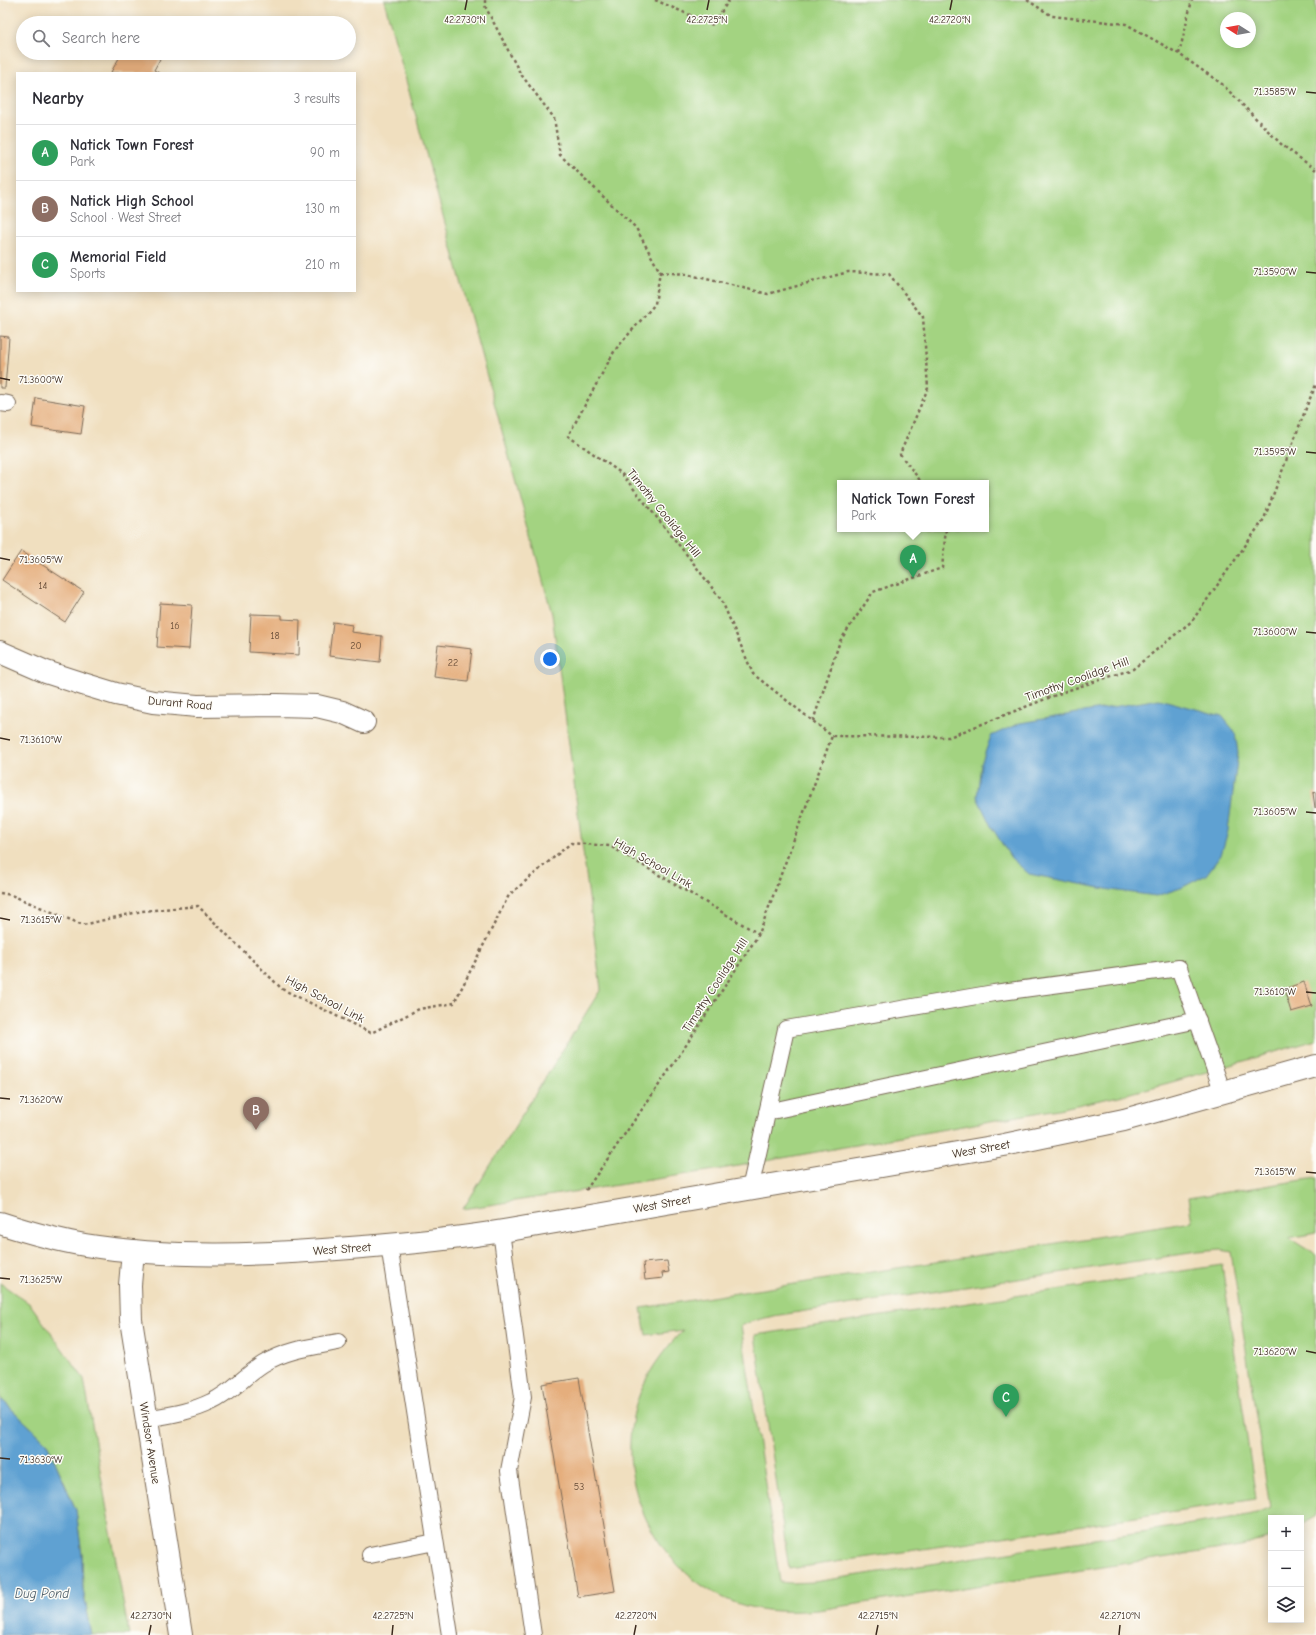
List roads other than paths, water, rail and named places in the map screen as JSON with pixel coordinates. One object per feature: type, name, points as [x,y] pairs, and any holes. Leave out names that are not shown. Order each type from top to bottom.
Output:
[{"type":"street","name":"Durant Road","points":[[0,652],[46,672],[116,694],[153,702],[197,706],[317,706],[342,712],[364,722]]},
{"type":"street","name":"West Street","points":[[0,1223],[31,1233],[84,1245],[133,1251],[177,1253],[251,1253],[389,1245],[501,1231],[1056,1135],[1124,1120],[1316,1066]]},
{"type":"street","name":"Windsor Avenue","points":[[133,1251],[130,1285],[132,1320],[146,1419],[181,1635]]},
{"type":"lane","points":[[750,1189],[786,1029],[994,993],[1180,968],[1223,1093]]},
{"type":"lane","points":[[767,1112],[1198,1020]]},
{"type":"lane","points":[[501,1231],[523,1397],[509,1471],[533,1635]]},
{"type":"lane","points":[[389,1245],[450,1635]]},
{"type":"lane","points":[[146,1419],[189,1411],[211,1402],[228,1392],[261,1365],[278,1356],[296,1349],[338,1342]]},
{"type":"lane","points":[[370,1555],[435,1542]]},
{"type":"water","points":[[1159,699],[1222,716],[1235,732],[1238,753],[1228,831],[1221,855],[1206,875],[1181,888],[1156,896],[1111,890],[1029,874],[1011,858],[991,826],[977,797],[981,764],[991,736],[1020,723]]},
{"type":"water","name":"Dug Pond","points":[[0,1398],[47,1443],[76,1510],[82,1555],[83,1590],[92,1635],[0,1635]]},
{"type":"place","name":"Natick Town Forest","points":[[913,578]]},
{"type":"place","name":"Natick High School","points":[[256,1130]]},
{"type":"place","name":"Memorial Field","points":[[1006,1417]]}]
